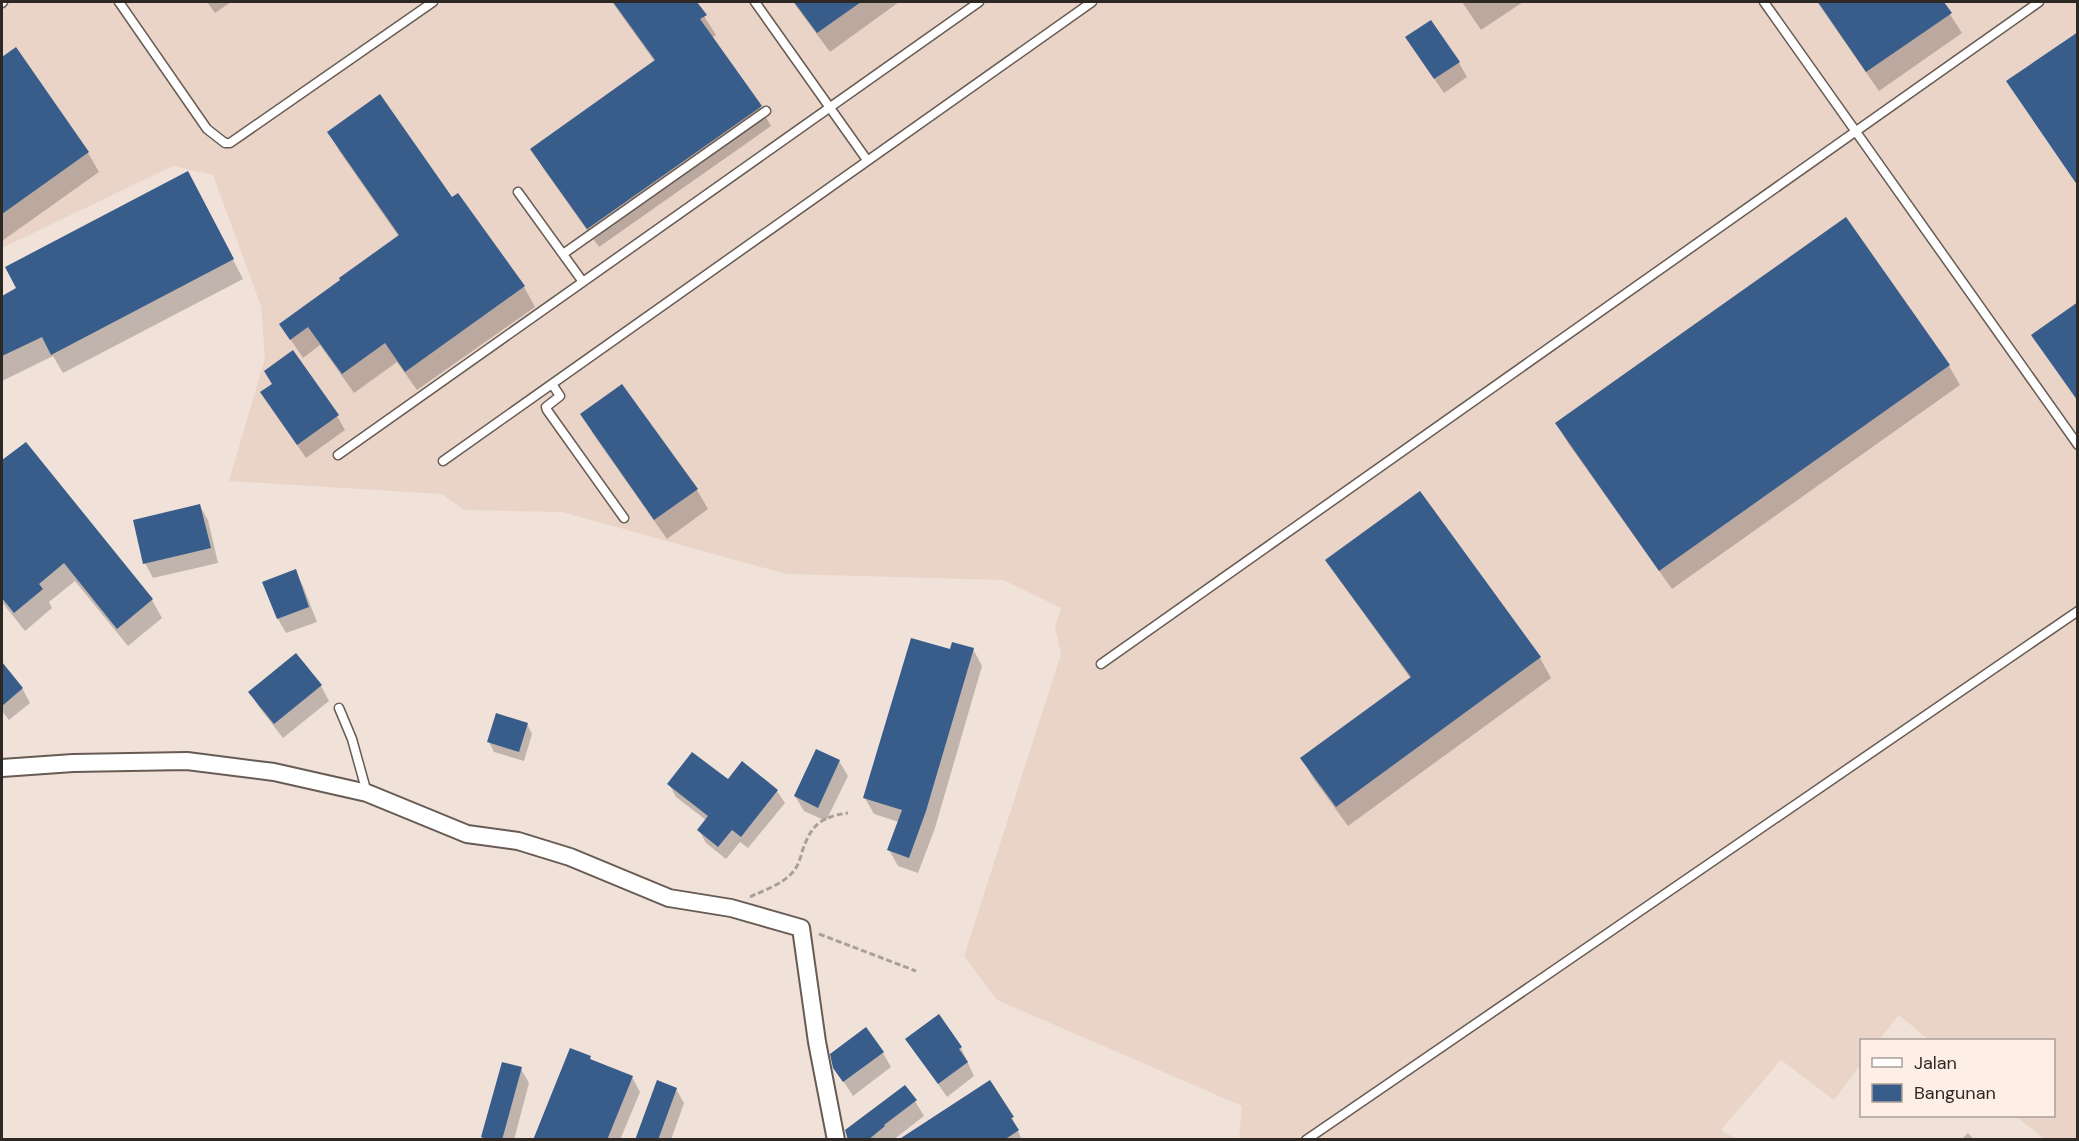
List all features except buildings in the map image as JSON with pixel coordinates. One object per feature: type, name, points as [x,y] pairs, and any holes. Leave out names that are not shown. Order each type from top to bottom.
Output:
[{"type":"street","points":[[2,768],[73,763],[187,760],[273,772],[367,793],[466,834],[518,841],[570,857],[669,898],[731,909],[801,927],[817,1042],[836,1140]]},
{"type":"lane","points":[[118,2],[207,129],[225,143],[230,143],[433,2]]},
{"type":"lane","points":[[755,2],[867,160]]},
{"type":"lane","points":[[338,455],[979,2]]},
{"type":"lane","points":[[443,461],[1092,2]]},
{"type":"lane","points":[[1764,2],[2078,445]]},
{"type":"lane","points":[[1101,664],[2039,2]]},
{"type":"lane","points":[[563,254],[766,111]]},
{"type":"lane","points":[[518,192],[583,282]]},
{"type":"lane","points":[[552,384],[560,396],[546,407],[547,410],[624,518]]},
{"type":"lane","points":[[1306,1140],[2078,611]]},
{"type":"lane","points":[[339,708],[352,739],[367,793]]},
{"type":"path","points":[[731,909],[793,872],[799,862],[806,839],[818,823],[833,815],[848,813]]},
{"type":"path","points":[[801,927],[916,970]]},
{"type":"shaded area","points":[[2,2],[2077,2],[2077,1139],[2044,1139],[2017,1117],[2055,1117],[2055,1039],[1928,1039],[1899,1015],[1880,1039],[1860,1039],[1860,1065],[1834,1100],[1781,1060],[1721,1130],[1736,1139],[1239,1139],[1242,1106],[997,1000],[964,956],[1061,654],[1055,627],[1061,608],[1003,580],[786,574],[562,512],[464,510],[442,494],[229,481],[265,358],[261,306],[213,175],[173,166],[2,248]]}]
